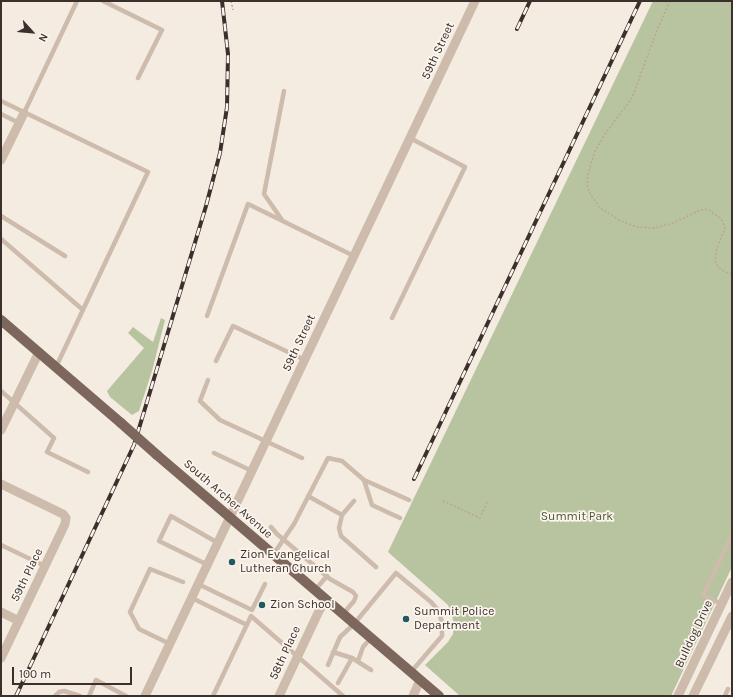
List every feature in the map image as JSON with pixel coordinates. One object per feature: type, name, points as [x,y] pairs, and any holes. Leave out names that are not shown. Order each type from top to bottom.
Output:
[{"type":"main road","name":"South Archer Avenue","points":[[1,320],[439,696]]},
{"type":"street","name":"59th Street","points":[[145,696],[475,1]]},
{"type":"street","points":[[1,160],[24,113]]},
{"type":"street","points":[[1,430],[38,352]]},
{"type":"street","name":"59th Place","points":[[1,484],[63,514],[66,518],[65,524],[1,658]]},
{"type":"street","name":"Bulldog Drive","points":[[678,696],[732,582]]},
{"type":"street","name":"58th Place","points":[[279,696],[319,610],[326,600]]},
{"type":"street","points":[[1,612],[19,621]]},
{"type":"street","points":[[694,696],[732,616]]},
{"type":"street","points":[[413,696],[420,680]]},
{"type":"lane","points":[[24,113],[77,1]]},
{"type":"lane","points":[[103,1],[162,30],[138,78]]},
{"type":"lane","points":[[283,221],[264,194],[284,91]]},
{"type":"lane","points":[[1,101],[148,172],[56,368]]},
{"type":"lane","points":[[1,114],[19,123]]},
{"type":"lane","points":[[392,318],[465,167],[410,138]]},
{"type":"lane","points":[[207,316],[248,204],[354,256]]},
{"type":"lane","points":[[1,216],[65,256]]},
{"type":"lane","points":[[1,240],[83,310]]},
{"type":"lane","points":[[216,361],[233,326],[305,360]]},
{"type":"lane","points":[[208,380],[200,401],[220,420],[302,458]]},
{"type":"lane","points":[[1,392],[54,438],[47,452],[88,472]]},
{"type":"lane","points":[[214,453],[252,471]]},
{"type":"lane","points":[[273,554],[294,524],[328,458],[342,461],[364,480],[409,500]]},
{"type":"lane","points":[[364,480],[372,505],[400,518]]},
{"type":"lane","points":[[308,496],[342,515]]},
{"type":"lane","points":[[354,501],[342,515],[339,528],[341,536],[376,567]]},
{"type":"lane","points":[[208,565],[158,541],[171,516],[218,543]]},
{"type":"lane","points":[[271,527],[330,579],[356,596],[354,601],[343,614]]},
{"type":"lane","points":[[722,604],[703,595],[732,535]]},
{"type":"lane","points":[[1,546],[45,566]]},
{"type":"lane","points":[[170,644],[139,629],[130,612],[150,569],[183,582]]},
{"type":"lane","points":[[328,665],[340,637],[354,624],[396,573],[431,602],[438,610],[442,622],[442,636],[412,672]]},
{"type":"lane","points":[[314,590],[327,576]]},
{"type":"lane","points":[[198,584],[252,610],[265,584]]},
{"type":"lane","points":[[192,598],[247,625]]},
{"type":"lane","points":[[213,696],[251,616],[343,696]]},
{"type":"lane","points":[[358,661],[363,647],[371,638]]},
{"type":"lane","points":[[333,652],[352,658],[371,670]]},
{"type":"lane","points":[[338,683],[352,658]]},
{"type":"lane","points":[[89,696],[96,680],[126,696]]},
{"type":"lane","points":[[725,696],[728,689]]},
{"type":"lane","points":[[55,696],[59,692],[64,691],[80,696]]},
{"type":"path","points":[[232,1],[233,10]]},
{"type":"path","points":[[670,1],[657,30],[632,98],[605,134],[595,151],[588,174],[587,184],[590,194],[600,208],[619,220],[637,227],[655,228],[673,223],[698,211],[705,209],[709,210],[720,218],[725,228],[717,248],[715,260],[718,266],[725,272],[732,274]]},
{"type":"path","points":[[443,501],[480,518],[488,500]]},
{"type":"green space","name":"Summit Park","points":[[653,1],[732,1],[732,567],[671,696],[460,696],[425,665],[448,642],[453,634],[454,625],[448,605],[388,552]]},
{"type":"green space","points":[[161,318],[165,320],[152,371],[139,411],[132,415],[110,397],[107,391],[144,348],[128,333],[133,327],[153,342]]},
{"type":"railway","points":[[16,696],[134,445],[206,206],[220,153],[227,107],[228,54],[222,1]]},
{"type":"railway","points":[[517,29],[530,1]]},
{"type":"railway","points":[[414,479],[640,1]]},
{"type":"place","name":"Zion Evangelical Lutheran Church","points":[[232,562]]},
{"type":"place","name":"Zion School","points":[[262,605]]},
{"type":"place","name":"Summit Police Department","points":[[406,619]]}]
